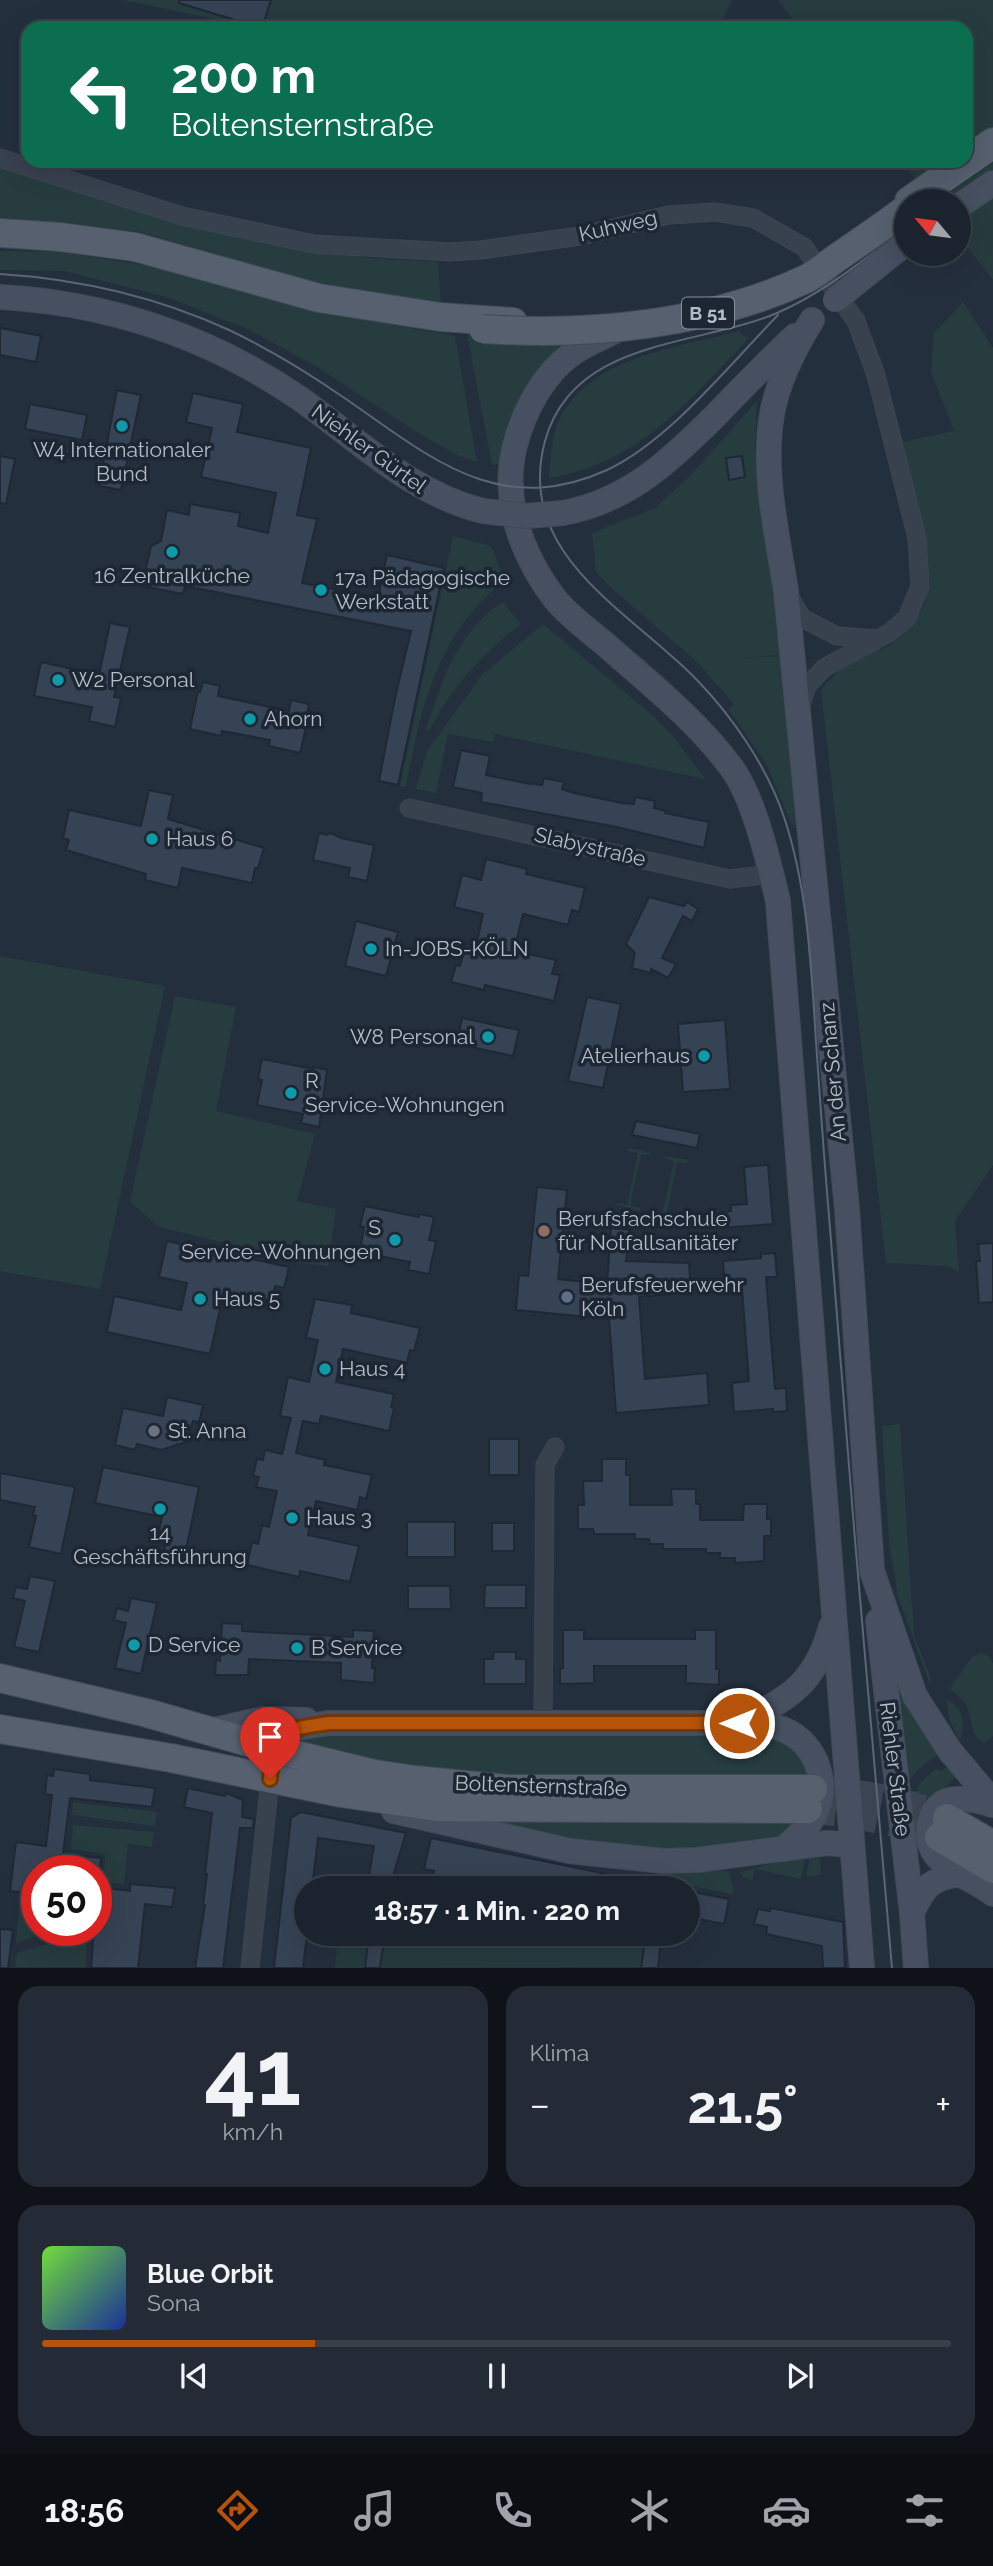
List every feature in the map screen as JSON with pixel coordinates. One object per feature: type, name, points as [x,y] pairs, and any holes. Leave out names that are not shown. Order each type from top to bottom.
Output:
[{"type":"main road","name":"B 51","points":[[973,156],[993,142]]},
{"type":"main road","points":[[973,163],[993,149]]},
{"type":"main road","name":"B 51","points":[[926,189],[956,168]]},
{"type":"main road","points":[[935,189],[966,168]]},
{"type":"main road","points":[[971,198],[993,183]]},
{"type":"main road","name":"B 51","points":[[441,322],[562,323],[676,311],[742,298],[804,272],[894,211]]},
{"type":"main road","name":"B 51","points":[[441,322],[483,329],[540,333],[693,317],[754,300],[808,278],[894,217]]},
{"type":"main road","points":[[0,233],[60,237],[135,247],[319,298],[441,322]]},
{"type":"main road","points":[[0,242],[69,244],[172,263],[319,306],[441,322]]},
{"type":"main road","name":"An der Schanz","points":[[894,253],[812,320],[791,346],[772,412],[768,449],[772,502],[786,591],[846,1209],[872,1571],[915,1696],[950,1751],[993,1803]]},
{"type":"main road","name":"Niehler Gürtel","points":[[0,297],[69,304],[110,312],[164,328],[215,350],[277,383],[413,483],[444,499],[483,511],[527,516],[564,513],[614,497],[656,472],[791,346]]},
{"type":"main road","name":"An der Schanz","points":[[627,325],[573,353],[549,376],[522,421],[513,455],[510,486],[516,524],[534,568],[556,601],[696,726],[733,769],[754,815],[778,901],[833,1606]]},
{"type":"main road","name":"Riehler Straße","points":[[872,1571],[916,1968]]},
{"type":"main road","name":"B 51","points":[[739,1723],[775,1707],[814,1669],[831,1629],[833,1606]]},
{"type":"main road","points":[[833,1606],[862,1968]]},
{"type":"main road","name":"Boltensternstraße","points":[[0,1678],[147,1713],[272,1749],[375,1774],[508,1789],[811,1799],[437,1807],[341,1793],[171,1758],[0,1729]]},
{"type":"main road","points":[[210,1731],[263,1718],[328,1723],[739,1723],[781,1728],[797,1737],[810,1750],[819,1768],[822,1785],[820,1804],[811,1821],[784,1849]]},
{"type":"main road","points":[[270,1779],[272,1749],[282,1734],[295,1728],[328,1723]]},
{"type":"main road","name":"Boltensternstraße","points":[[341,1793],[410,1816],[570,1851],[616,1858],[697,1860],[827,1843],[852,1845]]},
{"type":"main road","points":[[993,1803],[949,1800],[938,1806],[929,1827],[929,1840],[934,1854],[993,1894]]},
{"type":"main road","points":[[993,1845],[943,1828],[993,1869]]},
{"type":"main road","points":[[912,1913],[919,1897],[929,1885],[940,1877],[960,1874]]},
{"type":"street","name":"Kuhweg","points":[[0,158],[21,165]]},
{"type":"street","name":"Kuhweg","points":[[31,168],[182,216],[314,243],[450,252],[537,244],[652,218],[716,212],[752,218],[804,247],[856,321],[876,375],[917,538],[920,586],[906,618],[889,633],[824,668],[807,686],[798,715]]},
{"type":"street","points":[[786,591],[802,618],[837,636],[876,639]]},
{"type":"street","name":"Slabystraße","points":[[409,808],[730,879],[770,871]]},
{"type":"street","points":[[543,1722],[545,1465],[555,1447]]},
{"type":"street","points":[[250,1968],[270,1779]]},
{"type":"green space","points":[[124,0],[732,0],[722,21],[222,21]]},
{"type":"green space","points":[[778,0],[993,0],[993,280],[971,252],[971,189],[923,189],[906,168],[973,168],[973,21],[794,21]]},
{"type":"green space","points":[[0,167],[221,232],[369,258],[438,262],[441,304],[296,277],[141,232],[0,221]]},
{"type":"green space","points":[[0,251],[64,252],[171,270],[327,313],[455,336],[477,462],[457,455],[418,433],[319,368],[248,329],[166,297],[64,271],[0,270]]},
{"type":"green space","points":[[963,302],[993,348],[993,1165],[955,1221],[959,1272],[948,1266],[886,1263],[821,690],[836,673],[854,660],[889,646],[899,638],[911,626],[927,595],[927,553],[902,442],[954,431],[931,372],[934,333]]},
{"type":"green space","points":[[739,331],[748,339],[660,426],[610,459],[549,478],[558,421],[577,394],[596,379],[617,366],[641,357]]},
{"type":"green space","points":[[467,334],[564,344],[539,371],[520,398],[506,428],[499,464],[492,465]]},
{"type":"green space","points":[[757,401],[755,452],[769,537],[782,655],[739,658],[782,656],[800,825],[792,825],[766,764],[728,709],[734,704],[696,661],[596,572],[592,533],[655,508],[691,475]]},
{"type":"green space","points":[[453,536],[491,546],[505,580],[463,623],[448,648],[426,700],[406,787],[400,786]]},
{"type":"green space","points":[[503,602],[521,624],[469,672],[448,699],[429,731],[426,729],[445,675],[462,642],[487,614]]},
{"type":"green space","points":[[594,617],[669,681],[715,729],[588,623]]},
{"type":"green space","points":[[543,624],[651,714],[672,735],[705,779],[495,734],[493,742],[448,734],[436,793],[416,789],[427,751],[482,675]]},
{"type":"green space","points":[[0,956],[165,986],[100,1289],[0,1271]]},
{"type":"green space","points":[[175,996],[236,1007],[216,1111],[315,1134],[297,1201],[336,1209],[328,1266],[297,1263],[159,1227],[130,1202]]},
{"type":"green space","points":[[629,1148],[651,1153],[641,1154],[631,1200],[631,1206],[640,1208],[640,1211],[616,1203],[627,1205],[638,1153],[627,1151]]},
{"type":"green space","points":[[664,1156],[688,1160],[687,1163],[677,1162],[667,1213],[677,1216],[676,1218],[653,1213],[663,1212],[674,1161]]},
{"type":"green space","points":[[900,1424],[914,1635],[932,1681],[929,1682],[898,1596],[889,1543],[882,1426]]},
{"type":"green space","points":[[982,1653],[990,1657],[993,1664],[993,1736],[984,1743],[974,1732],[965,1703],[949,1689],[972,1657]]},
{"type":"green space","points":[[892,1661],[940,1754],[919,1770],[904,1791]]},
{"type":"green space","points":[[946,1699],[952,1702],[962,1717],[960,1741],[950,1721]]},
{"type":"green space","points":[[758,1731],[798,1746],[813,1780],[508,1781],[294,1748],[298,1739],[325,1735]]},
{"type":"green space","points":[[948,1766],[956,1777],[932,1799],[915,1794],[926,1777],[936,1769],[941,1771]]},
{"type":"green space","points":[[73,1802],[157,1812],[155,1826],[72,1815]]},
{"type":"green space","points":[[448,1814],[801,1819],[779,1838],[757,1844],[619,1853]]},
{"type":"green space","points":[[73,1825],[154,1832],[152,1847],[128,1844],[124,1884],[112,1883],[112,1855],[71,1849]]},
{"type":"green space","points":[[810,1858],[820,1859],[821,1875],[806,1876]]},
{"type":"green space","points":[[805,1859],[801,1879],[755,1869],[752,1881],[743,1877],[741,1872],[782,1861]]},
{"type":"green space","points":[[718,1869],[729,1872],[734,1892],[732,1894],[700,1888],[700,1876],[660,1874]]},
{"type":"green space","points":[[20,1897],[21,1897],[21,1941],[16,1943]]},
{"type":"green space","points":[[40,1946],[87,1946],[86,1967],[15,1967],[17,1953]]},
{"type":"green space","points":[[337,1946],[660,1946],[658,1967],[335,1968]]},
{"type":"building","points":[[179,0],[271,0],[264,21],[239,21],[179,3]]},
{"type":"building","points":[[0,328],[41,336],[36,362],[0,355]]},
{"type":"building","name":"W4 Internationaler Bund","points":[[117,390],[141,395],[121,490],[99,486]]},
{"type":"building","points":[[193,393],[243,404],[237,432],[311,448],[297,515],[317,519],[302,583],[378,598],[387,555],[444,568],[398,785],[379,781],[411,631],[185,586],[183,594],[142,586],[151,546],[161,541],[167,510],[189,515],[190,504],[240,513],[238,526],[268,533],[276,493],[201,477],[212,428],[186,422]]},
{"type":"building","points":[[30,404],[87,415],[82,440],[25,429]]},
{"type":"building","points":[[0,456],[15,459],[6,504],[0,503]]},
{"type":"building","points":[[742,456],[745,477],[729,480],[726,458]]},
{"type":"building","points":[[110,623],[130,627],[114,697],[121,698],[115,727],[89,721],[92,707],[34,696],[41,662],[99,675]]},
{"type":"building","name":"Ahorn","points":[[203,682],[220,686],[218,696],[289,711],[291,700],[309,704],[300,753],[269,746],[270,740],[222,731],[221,736],[190,729],[198,691],[200,692]]},
{"type":"building","points":[[461,750],[490,756],[486,775],[530,784],[542,785],[544,778],[564,782],[562,789],[622,803],[634,804],[635,797],[655,801],[654,808],[666,811],[665,813],[709,822],[704,848],[617,827],[481,802],[482,793],[453,787]]},
{"type":"building","name":"Haus 6","points":[[149,790],[173,795],[168,819],[264,848],[252,883],[182,868],[178,888],[145,880],[146,874],[66,850],[69,840],[63,838],[69,810],[141,826]]},
{"type":"building","points":[[319,833],[331,833],[341,838],[374,845],[367,881],[348,877],[350,868],[313,860]]},
{"type":"building","points":[[486,859],[527,869],[526,874],[585,888],[579,912],[572,910],[568,925],[523,914],[514,951],[556,960],[552,974],[560,975],[554,1001],[485,985],[484,990],[451,982],[456,965],[460,966],[466,944],[476,946],[483,914],[454,907],[462,875],[481,880]]},
{"type":"building","points":[[649,897],[684,906],[687,902],[698,909],[692,921],[683,916],[662,958],[676,964],[668,978],[651,969],[651,973],[632,968],[635,953],[626,944]]},
{"type":"building","name":"In-JOBS-KÖLN","points":[[356,921],[398,932],[386,976],[345,966]]},
{"type":"building","points":[[587,997],[621,1004],[603,1088],[568,1081]]},
{"type":"building","name":"W8 Personal","points":[[462,1018],[519,1030],[513,1056],[457,1044]]},
{"type":"building","name":"Atelierhaus","points":[[725,1020],[730,1089],[683,1092],[678,1024]]},
{"type":"building","name":"R Service-Wohnungen","points":[[262,1059],[327,1070],[319,1127],[301,1123],[303,1114],[257,1105],[262,1080],[258,1079]]},
{"type":"building","points":[[636,1121],[700,1134],[697,1148],[632,1135]]},
{"type":"building","points":[[768,1165],[773,1224],[721,1228],[720,1213],[731,1211],[731,1205],[747,1204],[744,1167]]},
{"type":"building","points":[[537,1187],[567,1190],[558,1279],[607,1284],[611,1228],[630,1230],[626,1261],[689,1263],[691,1292],[639,1297],[645,1379],[707,1373],[709,1405],[616,1413],[609,1319],[516,1310],[519,1275],[528,1276]]},
{"type":"building","name":"S Service-Wohnungen","points":[[365,1206],[419,1217],[420,1214],[434,1217],[429,1240],[436,1241],[429,1274],[408,1270],[410,1262],[360,1252],[364,1227],[360,1226]]},
{"type":"building","name":"Haus 5","points":[[167,1241],[289,1267],[284,1288],[275,1286],[272,1301],[224,1291],[210,1354],[107,1332],[114,1296],[181,1310],[187,1283],[159,1277]]},
{"type":"building","points":[[993,1243],[993,1302],[979,1303],[976,1261],[980,1261],[978,1244]]},
{"type":"building","points":[[775,1253],[777,1277],[766,1277],[775,1389],[786,1388],[787,1411],[773,1412],[773,1409],[734,1412],[732,1383],[749,1381],[742,1289],[725,1290],[723,1261],[761,1258],[761,1254]]},
{"type":"building","points":[[315,1299],[352,1305],[351,1313],[420,1328],[414,1351],[410,1350],[407,1363],[343,1349],[336,1382],[394,1394],[389,1431],[321,1416],[319,1424],[303,1421],[296,1453],[325,1460],[324,1465],[372,1475],[366,1499],[360,1497],[357,1510],[316,1501],[308,1535],[359,1546],[350,1582],[300,1571],[299,1577],[247,1565],[252,1542],[258,1544],[262,1525],[269,1527],[277,1491],[256,1487],[259,1477],[253,1476],[257,1459],[263,1460],[265,1450],[282,1454],[291,1418],[280,1416],[288,1377],[309,1382],[318,1340],[306,1338]]},
{"type":"building","name":"St. Anna","points":[[167,1397],[203,1405],[199,1422],[193,1421],[186,1442],[161,1450],[137,1444],[135,1450],[115,1445],[123,1408],[163,1416]]},
{"type":"building","points":[[489,1439],[519,1439],[519,1475],[489,1475]]},
{"type":"building","points":[[602,1459],[626,1459],[626,1475],[630,1475],[630,1505],[672,1505],[671,1489],[696,1489],[700,1520],[743,1520],[744,1504],[767,1504],[767,1519],[771,1519],[771,1536],[764,1536],[764,1561],[735,1563],[735,1558],[720,1558],[720,1553],[706,1553],[706,1549],[663,1549],[663,1544],[650,1544],[649,1539],[635,1539],[635,1534],[594,1534],[593,1529],[578,1529],[578,1505],[584,1505],[583,1481],[602,1481]]},
{"type":"building","name":"14 Geschäftsführung","points":[[103,1467],[199,1487],[183,1564],[162,1560],[166,1541],[157,1540],[162,1517],[95,1503]]},
{"type":"building","points":[[0,1473],[75,1487],[61,1554],[29,1547],[36,1516],[33,1515],[35,1507],[0,1500]]},
{"type":"building","points":[[407,1522],[455,1522],[455,1557],[407,1557]]},
{"type":"building","points":[[492,1523],[514,1523],[514,1551],[492,1551]]},
{"type":"building","points":[[30,1576],[55,1581],[39,1652],[14,1647],[25,1601],[13,1598],[16,1587],[27,1589]]},
{"type":"building","points":[[485,1585],[526,1585],[526,1608],[484,1608]]},
{"type":"building","points":[[408,1586],[450,1586],[451,1609],[408,1609]]},
{"type":"building","name":"D Service","points":[[131,1598],[157,1603],[141,1674],[115,1668],[126,1623],[114,1620],[117,1608],[128,1611]]},
{"type":"building","name":"B Service","points":[[222,1623],[242,1624],[242,1631],[353,1637],[353,1630],[374,1631],[374,1683],[341,1680],[341,1663],[249,1659],[248,1675],[215,1675],[216,1660],[220,1661]]},
{"type":"building","points":[[563,1630],[584,1630],[584,1639],[695,1639],[695,1630],[716,1630],[716,1669],[719,1669],[719,1685],[686,1683],[686,1666],[594,1666],[594,1683],[560,1684],[560,1669],[563,1668]]},
{"type":"building","points":[[494,1652],[516,1652],[516,1659],[526,1659],[526,1684],[484,1684],[484,1659],[493,1659]]},
{"type":"building","points":[[721,1691],[733,1691],[732,1707],[721,1707]]},
{"type":"building","points":[[54,1769],[90,1774],[90,1780],[155,1788],[152,1807],[70,1798],[63,1854],[72,1855],[21,1855],[21,1892],[10,1891],[16,1842],[46,1846],[52,1795],[45,1794],[47,1775],[53,1776]]},
{"type":"building","points":[[188,1788],[225,1796],[226,1793],[243,1800],[242,1817],[254,1819],[253,1828],[240,1828],[223,1968],[195,1968],[205,1905],[205,1874],[212,1813],[184,1807]]},
{"type":"building","points":[[301,1812],[406,1833],[393,1876],[369,1876],[374,1846],[318,1838],[313,1876],[294,1876],[294,1946],[306,1946],[303,1968],[274,1968],[291,1818]]},
{"type":"building","points":[[431,1838],[616,1876],[438,1876],[433,1875],[434,1871],[424,1869]]},
{"type":"building","points":[[130,1884],[175,1888],[172,1907],[145,1904],[138,1968],[91,1968],[93,1946],[112,1946],[112,1889],[130,1891]]},
{"type":"building","points":[[700,1893],[729,1899],[724,1924],[700,1919]]},
{"type":"building","points":[[771,1908],[843,1922],[845,1968],[823,1968],[822,1946],[766,1934],[767,1927],[754,1924],[758,1909],[770,1911]]},
{"type":"building","points":[[0,1929],[13,1930],[8,1968],[0,1968]]},
{"type":"building","points":[[368,1946],[383,1946],[380,1968],[365,1968]]},
{"type":"building","points":[[644,1946],[660,1946],[658,1968],[641,1968]]},
{"type":"tunnel","points":[[813,1789],[881,1798],[947,1818]]},
{"type":"tunnel","points":[[808,1809],[874,1819],[939,1837]]},
{"type":"tram line","points":[[951,189],[993,160]]},
{"type":"tram line","points":[[892,1968],[844,1404],[810,956],[792,844],[777,798],[736,726],[696,679],[584,577],[562,548],[546,517],[540,481],[545,441],[560,407],[582,382],[610,364],[642,351],[777,313],[811,296],[894,238]]},
{"type":"tram line","points":[[0,274],[88,285],[146,299],[202,318],[288,361],[435,459],[466,474],[498,484],[531,488],[568,484],[607,470],[630,457],[698,400],[778,315]]},
{"type":"place","name":"W4 Internationaler Bund","points":[[122,426]]},
{"type":"place","name":"16 Zentralküche","points":[[172,552]]},
{"type":"place","name":"17a Pädagogische Werkstatt","points":[[321,590]]},
{"type":"place","name":"W2 Personal","points":[[58,680]]},
{"type":"place","name":"Ahorn","points":[[250,719]]},
{"type":"place","name":"Haus 6","points":[[152,839]]},
{"type":"place","name":"In-JOBS-KÖLN","points":[[371,949]]},
{"type":"place","name":"W8 Personal","points":[[488,1037]]},
{"type":"place","name":"Atelierhaus","points":[[704,1056]]},
{"type":"place","name":"R Service-Wohnungen","points":[[291,1093]]},
{"type":"place","name":"Berufsfachschule für Notfallsanitäter","points":[[544,1231]]},
{"type":"place","name":"S Service-Wohnungen","points":[[395,1240]]},
{"type":"place","name":"Berufsfeuerwehr Köln","points":[[567,1297]]},
{"type":"place","name":"Haus 5","points":[[200,1299]]},
{"type":"place","name":"Haus 4","points":[[325,1369]]},
{"type":"place","name":"St. Anna","points":[[154,1431]]},
{"type":"place","name":"14 Geschäftsführung","points":[[160,1509]]},
{"type":"place","name":"Haus 3","points":[[292,1518]]},
{"type":"place","name":"D Service","points":[[134,1645]]},
{"type":"place","name":"B Service","points":[[297,1648]]},
{"type":"route","points":[[270,1779],[272,1749],[282,1734],[295,1728],[328,1723],[739,1723]]}]
